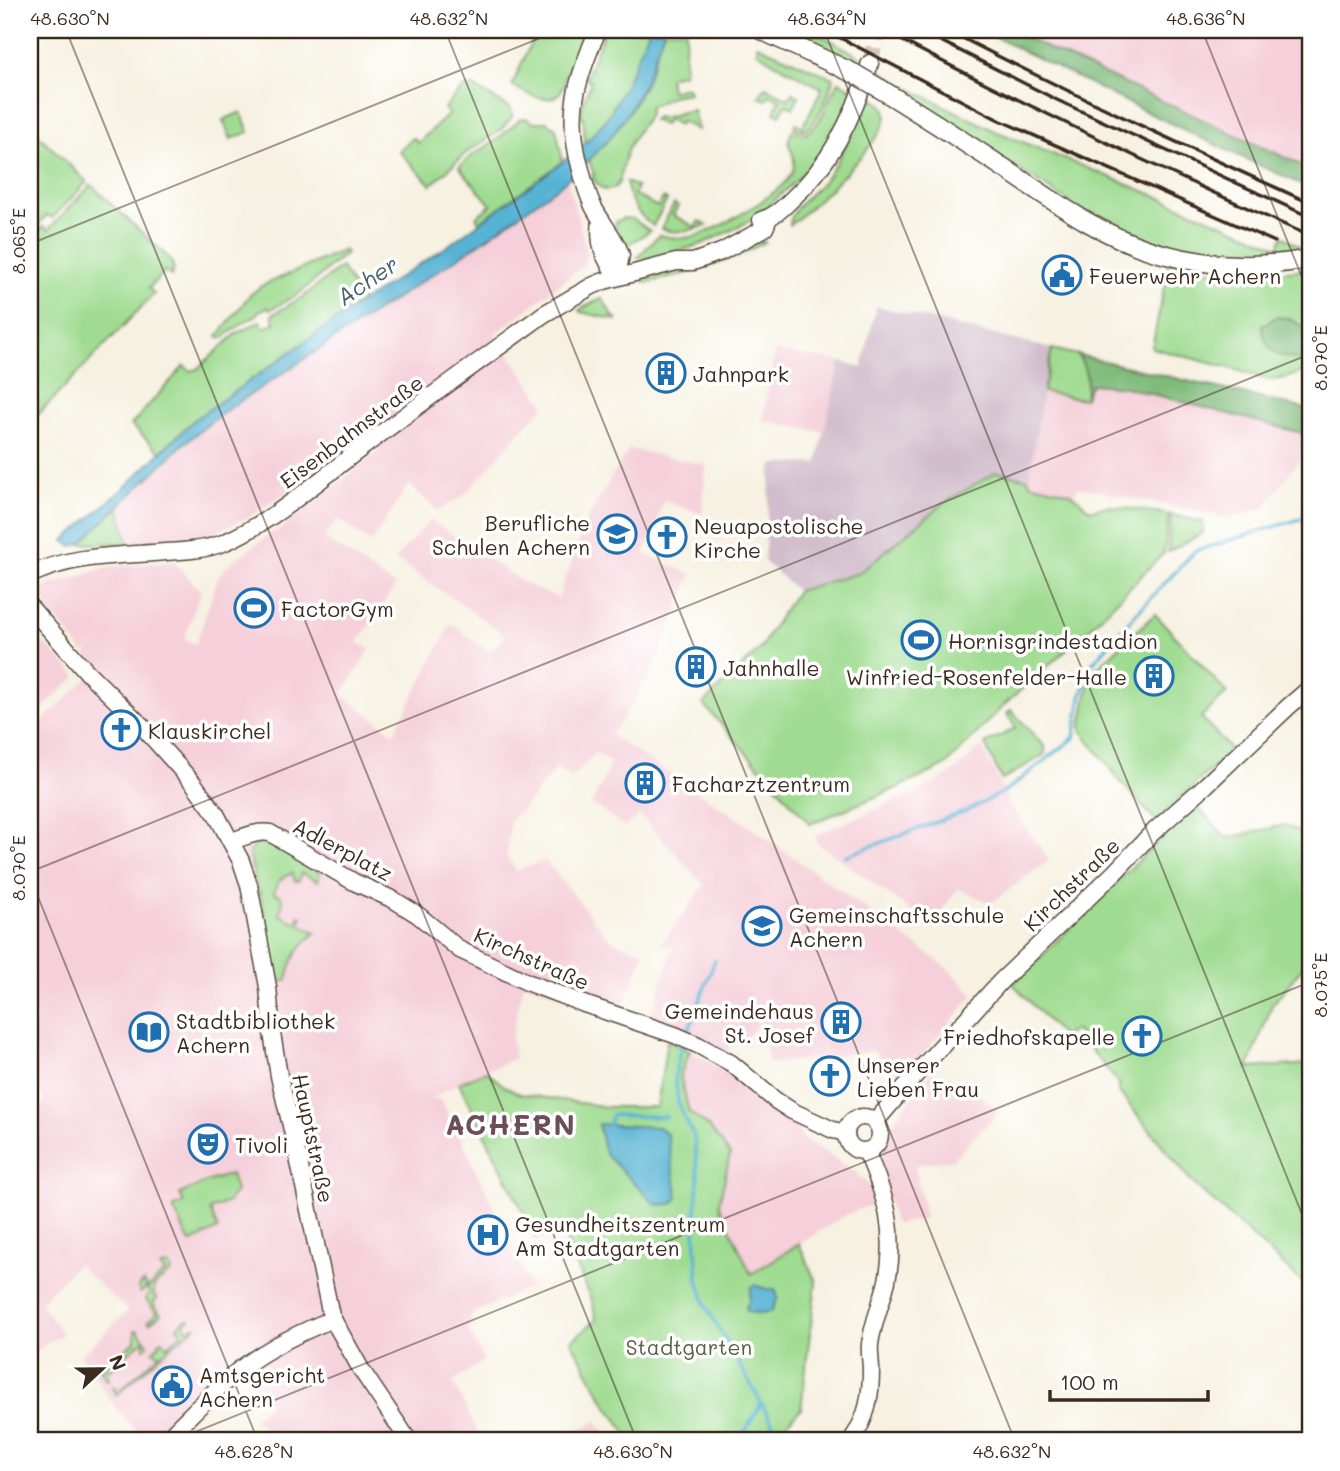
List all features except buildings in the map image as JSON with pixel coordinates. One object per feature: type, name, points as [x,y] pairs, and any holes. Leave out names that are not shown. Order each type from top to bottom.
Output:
[{"type":"main road","points":[[761,30],[855,74],[938,124],[1046,197],[1107,232],[1138,246],[1163,254],[1208,262],[1250,265],[1310,259]]},
{"type":"street","points":[[598,30],[579,77],[574,101],[573,128],[576,151],[592,204],[621,256],[617,276]]},
{"type":"street","name":"Eisenbahnstraße","points":[[30,575],[83,558],[183,551],[222,543],[286,506],[544,314],[592,286],[617,276],[676,262],[754,222],[769,218],[807,185],[824,164],[855,108],[870,63]]},
{"type":"street","name":"Hauptstraße","points":[[30,607],[88,673],[142,726],[194,784],[232,842],[249,884],[268,987],[279,1076],[332,1319],[362,1371],[409,1441]]},
{"type":"street","name":"Kirchstraße","points":[[875,1122],[1001,981],[1151,834],[1310,688]]},
{"type":"street","name":"Adlerplatz","points":[[232,842],[263,832],[270,833],[354,882],[394,900],[429,924]]},
{"type":"street","name":"Kirchstraße","points":[[429,924],[460,950],[528,983],[694,1044],[731,1063],[792,1111],[833,1130],[846,1133]]},
{"type":"street","points":[[863,1118],[875,1122],[879,1139],[874,1147],[862,1152],[847,1142],[846,1133],[855,1119],[863,1118]]},
{"type":"street","points":[[851,1441],[865,1415],[870,1398],[869,1346],[890,1260],[888,1211],[880,1183],[866,1151]]},
{"type":"street","points":[[164,1441],[235,1373],[277,1345],[332,1319]]},
{"type":"shaded area","points":[[1008,30],[1310,30],[1310,169],[1214,126]]},
{"type":"shaded area","points":[[568,182],[588,256],[582,267],[495,334],[545,405],[464,495],[438,511],[409,484],[371,543],[338,519],[324,538],[395,586],[358,643],[370,649],[342,695],[394,733],[451,624],[490,652],[506,635],[395,559],[430,520],[526,584],[558,598],[590,513],[629,449],[706,465],[702,514],[664,501],[644,554],[692,574],[647,683],[643,681],[635,700],[611,735],[736,817],[862,906],[946,967],[974,995],[902,1078],[874,1051],[769,1064],[761,1020],[751,1033],[725,1051],[650,1020],[673,947],[661,945],[704,885],[640,815],[625,827],[592,804],[611,763],[596,753],[571,778],[556,768],[510,821],[507,857],[517,871],[545,860],[606,935],[615,942],[645,952],[620,1014],[524,983],[511,1039],[515,1058],[431,1099],[440,1099],[461,1138],[531,1287],[472,1314],[469,1331],[484,1361],[453,1382],[482,1441],[275,1441],[254,1418],[269,1404],[244,1369],[167,1441],[146,1441],[117,1410],[81,1355],[128,1311],[77,1264],[41,1303],[62,1334],[30,1355],[30,1120],[44,1102],[30,1065],[30,630],[77,676],[47,704],[34,721],[33,736],[40,724],[97,669],[85,654],[97,642],[84,653],[49,610],[43,597],[44,590],[51,584],[105,567],[174,562],[201,591],[184,639],[196,644],[222,571],[262,540],[277,532],[380,450],[370,435],[249,517],[215,532],[187,540],[128,543],[119,508],[181,446],[224,412]]},
{"type":"shaded area","points":[[876,306],[1052,349],[1029,479],[996,473],[944,503],[859,573],[797,591],[764,561],[771,471],[774,464],[817,463],[840,361],[862,368]]},
{"type":"shaded area","points":[[775,351],[840,361],[824,432],[762,421]]},
{"type":"shaded area","points":[[1091,384],[1125,387],[1310,435],[1310,445],[1265,507],[1232,518],[1077,487],[1075,494],[1028,483],[1043,392],[1084,399]]},
{"type":"shaded area","points":[[982,746],[1007,801],[1049,860],[991,903],[958,889],[931,925],[816,842],[816,835],[935,784],[960,767]]},
{"type":"shaded area","points":[[692,1052],[740,1083],[798,1129],[802,1138],[853,1170],[875,1191],[886,1131],[932,1071],[969,1087],[999,1112],[953,1159],[915,1165],[925,1219],[895,1224],[887,1198],[844,1216],[751,1274],[719,1205],[730,1154],[709,1127],[689,1112],[681,1074]]},
{"type":"shaded area","points":[[596,1421],[610,1441],[556,1441]]},
{"type":"green space","points":[[537,30],[584,30],[562,89],[552,98],[538,98],[512,85]]},
{"type":"green space","points":[[605,30],[649,30],[624,91],[606,119],[585,143],[581,110],[591,80],[585,79]]},
{"type":"green space","points":[[664,30],[686,30],[684,73],[669,77],[671,91],[685,87],[689,93],[672,96],[649,107],[647,117],[629,147],[619,183],[611,190],[604,189],[592,176],[594,175],[589,160],[614,133],[635,103],[646,81]]},
{"type":"green space","points":[[781,30],[812,30],[866,60],[861,68]]},
{"type":"green space","points":[[981,30],[1008,30],[1310,169],[1310,188],[1186,131]]},
{"type":"green space","points":[[757,45],[833,78],[822,107],[809,128],[802,131],[794,128],[796,123],[803,127],[822,88],[757,52]]},
{"type":"green space","points":[[878,69],[910,89],[995,131],[1278,247],[1283,236],[1310,253],[1310,257],[1304,250],[1266,256],[1229,256],[1170,250],[1109,228],[876,76]]},
{"type":"green space","points":[[839,82],[855,90],[831,138],[817,159],[800,177],[758,215],[702,244],[662,256],[637,258],[659,235],[682,238],[702,234],[746,211],[775,191],[792,173],[793,157],[788,142],[792,131],[802,135],[815,126]]},
{"type":"green space","points":[[472,86],[510,108],[512,117],[501,130],[467,152],[431,185],[399,151],[413,138],[418,143],[449,114],[444,108],[463,88]]},
{"type":"green space","points":[[765,87],[788,99],[792,93],[799,96],[793,108],[786,104],[780,115],[774,112],[780,100],[769,95],[766,100],[759,97]]},
{"type":"green space","points":[[867,97],[884,108],[884,125],[862,155],[790,225],[797,208],[822,183],[836,164]]},
{"type":"green space","points":[[693,110],[698,130],[681,121],[679,125],[668,119],[664,125],[653,120],[656,117]]},
{"type":"green space","points":[[241,112],[249,132],[231,139],[223,120]]},
{"type":"green space","points":[[526,118],[533,122],[547,122],[556,128],[562,157],[560,164],[479,222],[476,217],[491,205],[459,167],[498,139],[520,119]]},
{"type":"green space","points":[[30,127],[87,182],[52,218],[47,215],[30,233]]},
{"type":"green space","points":[[626,182],[637,187],[634,195],[658,207],[663,198],[667,200],[653,226],[635,207]]},
{"type":"green space","points":[[91,185],[170,259],[174,269],[171,276],[165,271],[149,288],[154,294],[32,421],[30,241],[44,226],[48,230]]},
{"type":"green space","points":[[674,204],[678,206],[673,215],[695,227],[699,221],[707,225],[684,231],[661,229]]},
{"type":"green space","points":[[623,218],[633,219],[650,231],[624,247],[615,227],[616,222]]},
{"type":"green space","points":[[758,240],[765,242],[707,267],[646,283],[641,279],[699,264]]},
{"type":"green space","points":[[344,250],[346,253],[300,293],[270,310],[268,307],[257,312],[257,315],[221,339],[218,336],[249,296],[261,286]]},
{"type":"green space","points":[[1169,262],[1239,272],[1310,268],[1310,332],[1289,318],[1293,359],[1310,361],[1310,370],[1269,380],[1152,348]]},
{"type":"green space","points":[[341,267],[363,301],[194,420],[160,452],[131,425],[184,366],[190,371],[197,369],[237,333],[260,321],[264,328],[275,323],[272,315],[303,297]]},
{"type":"green space","points":[[602,298],[616,320],[580,312],[579,310]]},
{"type":"green space","points":[[1276,317],[1289,318],[1310,332],[1310,361],[1284,357],[1267,344],[1262,326]]},
{"type":"green space","points":[[1052,349],[1078,355],[1087,377],[1084,399],[1043,392]]},
{"type":"green space","points":[[1078,355],[1310,410],[1309,435],[1125,387],[1091,384],[1084,399],[1087,377]]},
{"type":"green space","name":"Hornisgrindestadion","points":[[996,472],[1029,479],[1029,483],[1071,493],[1090,510],[1108,506],[1169,514],[1164,553],[1087,631],[1003,706],[945,766],[810,824],[703,704],[761,648],[797,591],[859,573],[944,503]]},
{"type":"green space","points":[[119,508],[128,543],[80,544],[96,527]]},
{"type":"green space","points":[[1171,515],[1203,522],[1203,533],[1168,552]]},
{"type":"green space","points":[[1155,614],[1227,693],[1201,717],[1232,751],[1157,822],[1121,782],[1081,730],[1091,673]]},
{"type":"green space","points":[[1011,710],[1045,747],[1045,754],[1002,780],[985,744],[1016,728],[1007,714]]},
{"type":"green space","points":[[1195,805],[1227,838],[1285,825],[1310,837],[1310,926],[1305,964],[1272,1005],[1248,1068],[1310,1064],[1310,1289],[1192,1182],[1118,1091],[1120,1085],[1075,1030],[1063,1037],[1013,984]]},
{"type":"green space","points":[[267,841],[320,873],[318,881],[301,873],[299,881],[295,881],[292,873],[276,886],[274,893],[281,896],[283,904],[279,914],[296,923],[300,916],[300,925],[316,932],[297,953],[287,980],[278,983],[249,852],[257,844]]},
{"type":"green space","name":"Stadtgarten","points":[[667,1041],[690,1051],[680,1075],[689,1112],[709,1127],[730,1154],[719,1205],[751,1274],[799,1244],[816,1282],[801,1409],[784,1427],[778,1441],[632,1441],[606,1404],[571,1341],[596,1320],[593,1304],[561,1228],[536,1238],[459,1083],[486,1071],[504,1086],[520,1094],[607,1107],[657,1107]]},
{"type":"green space","points":[[231,1174],[236,1191],[228,1202],[210,1210],[218,1229],[190,1243],[173,1208],[184,1203],[180,1194]]},
{"type":"green space","points":[[169,1266],[172,1271],[154,1286],[154,1296],[157,1299],[153,1303],[161,1314],[150,1323],[148,1321],[157,1313],[145,1299],[150,1293],[146,1288],[140,1293],[138,1288],[143,1282],[148,1288],[165,1272],[160,1267]]},
{"type":"green space","points":[[190,1319],[184,1324],[188,1330],[196,1327],[117,1395],[112,1387],[121,1389],[160,1354],[153,1351],[159,1343],[162,1340],[168,1346],[182,1333],[177,1327]]},
{"type":"green space","points":[[135,1330],[148,1345],[144,1348],[142,1341],[107,1372],[108,1381],[97,1365],[102,1361],[102,1370],[135,1341]]},
{"type":"water","points":[[649,30],[664,30],[645,82],[627,115],[609,139],[562,184],[477,245],[224,412],[181,446],[80,544],[71,546],[64,541],[194,420],[363,301],[446,247],[585,143],[606,120],[624,88]]},
{"type":"water","points":[[598,1124],[658,1127],[667,1134],[678,1198],[672,1204],[656,1205],[605,1154]]},
{"type":"water","points":[[754,1285],[775,1289],[778,1298],[771,1312],[753,1313],[747,1310],[751,1287]]},
{"type":"waterway","points":[[845,856],[969,810],[1007,790],[1074,738],[1081,698],[1091,665],[1195,551],[1310,516]]},
{"type":"waterway","points":[[687,1034],[715,960]]},
{"type":"waterway","points":[[683,1045],[675,1076],[678,1102],[694,1136],[698,1177],[695,1233],[698,1280],[706,1306],[776,1429],[776,1441]]},
{"type":"waterway","points":[[609,1124],[612,1115],[666,1117]]},
{"type":"waterway","points":[[743,1441],[743,1435],[761,1404]]},
{"type":"tunnel","points":[[870,63],[878,30]]},
{"type":"railway","points":[[825,30],[999,120],[1275,242]]},
{"type":"railway","points":[[882,30],[1094,137],[1310,236]]},
{"type":"railway","points":[[919,30],[1057,100],[1310,217]]},
{"type":"railway","points":[[947,30],[1127,119],[1310,203]]},
{"type":"place","name":"Feuerwehr Achern","points":[[1062,275]]},
{"type":"place","name":"Jahnpark","points":[[666,373]]},
{"type":"place","name":"Berufliche Schulen Achern","points":[[617,534]]},
{"type":"place","name":"Neuapostolische Kirche","points":[[667,537]]},
{"type":"place","name":"FactorGym","points":[[254,608]]},
{"type":"place","name":"Hornisgrindestadion","points":[[921,640]]},
{"type":"place","name":"Jahnhalle","points":[[696,667]]},
{"type":"place","name":"Winfried-Rosenfelder-Halle","points":[[1154,676]]},
{"type":"place","name":"Klauskirchel","points":[[121,730]]},
{"type":"place","name":"Facharztzentrum","points":[[645,783]]},
{"type":"place","name":"Gemeinschaftsschule Achern","points":[[762,926]]},
{"type":"place","name":"Gemeindehaus St. Josef","points":[[841,1022]]},
{"type":"place","name":"Stadtbibliothek Achern","points":[[149,1032]]},
{"type":"place","name":"Friedhofskapelle","points":[[1142,1036]]},
{"type":"place","name":"Unserer Lieben Frau","points":[[830,1076]]},
{"type":"place","name":"Tivoli","points":[[208,1144]]},
{"type":"place","name":"Gesundheitszentrum Am Stadtgarten","points":[[488,1235]]},
{"type":"place","name":"Amtsgericht Achern","points":[[172,1386]]},
{"type":"district","name":"ACHERN","points":[[511,1124]]},
{"type":"water label","name":"Acher","points":[[367,280]]}]
